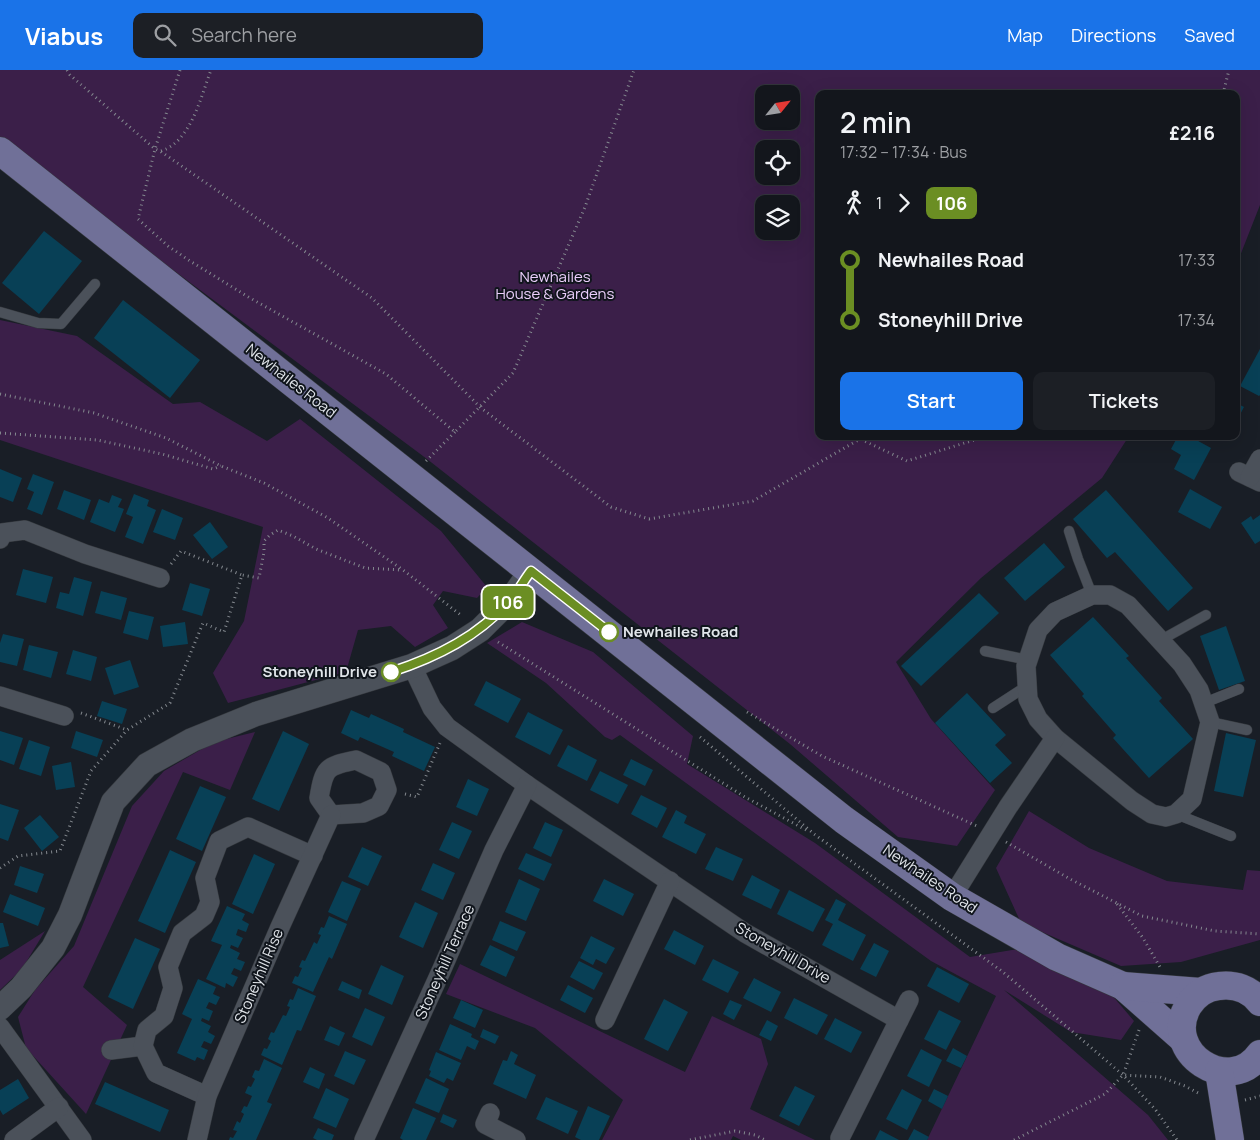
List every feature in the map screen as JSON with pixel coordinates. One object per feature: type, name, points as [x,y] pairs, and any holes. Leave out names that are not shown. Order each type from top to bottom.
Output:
[{"type":"main road","name":"Newhailes Road","points":[[0,151],[844,820],[952,897],[1057,957],[1152,998],[1201,992],[1215,986],[1230,985],[1244,989],[1260,1002]]},
{"type":"main road","points":[[1183,1039],[1182,1026],[1185,1013],[1191,1001],[1201,992]]},
{"type":"main road","points":[[1152,998],[1183,1039],[1188,1050],[1196,1060],[1207,1068],[1219,1071],[1233,1071],[1247,1066],[1260,1054]]},
{"type":"main road","points":[[1219,1071],[1230,1140]]},
{"type":"street","points":[[1250,477],[1260,459]]},
{"type":"street","points":[[1,534],[25,530],[85,554],[160,578]]},
{"type":"street","points":[[0,1008],[21,988],[53,948],[70,915],[113,802],[147,765],[192,740],[256,714],[412,666],[452,648],[480,630],[511,599],[531,571]]},
{"type":"street","points":[[1092,595],[1110,596],[1128,605],[1160,640],[1182,664],[1199,690],[1210,722],[1192,799],[1176,814],[1166,817],[1152,814],[1132,801],[1054,738],[1038,719],[1028,699],[1026,666],[1038,630],[1055,612],[1092,595]]},
{"type":"street","name":"Stoneyhill Drive","points":[[412,666],[432,708],[447,727],[527,785],[745,933],[899,1020]]},
{"type":"street","points":[[0,696],[64,716]]},
{"type":"street","points":[[952,897],[1054,738]]},
{"type":"street","points":[[356,760],[382,772],[387,790],[379,806],[363,813],[332,816],[319,798],[322,776],[335,764],[356,760]]},
{"type":"street","name":"Stoneyhill Terrace","points":[[364,1140],[494,850],[527,785]]},
{"type":"street","name":"Stoneyhill Rise","points":[[197,1140],[207,1096],[280,927],[332,816]]},
{"type":"street","points":[[207,1096],[156,1074],[143,1046],[147,1030],[164,1016],[173,988],[168,968],[182,934],[204,916],[210,902],[205,878],[219,841],[248,827],[313,856]]},
{"type":"street","points":[[605,1020],[670,881]]},
{"type":"street","points":[[840,1138],[909,1000]]},
{"type":"street","points":[[0,1027],[82,1140]]},
{"type":"street","points":[[111,1050],[143,1046]]},
{"type":"street","points":[[14,1140],[59,1107]]},
{"type":"street","points":[[490,1112],[484,1124],[516,1140]]},
{"type":"lane","points":[[0,312],[38,323],[61,324],[95,284]]},
{"type":"lane","points":[[1069,531],[1092,595]]},
{"type":"lane","points":[[1160,640],[1206,615]]},
{"type":"lane","points":[[985,651],[1028,660]]},
{"type":"lane","points":[[992,708],[1027,686]]},
{"type":"lane","points":[[1204,703],[1239,689]]},
{"type":"lane","points":[[1210,722],[1247,730]]},
{"type":"lane","points":[[1176,814],[1230,836]]},
{"type":"path","points":[[67,70],[70,75],[155,149],[372,298],[481,408],[611,507],[649,519],[754,501],[858,440]]},
{"type":"path","points":[[180,70],[155,149],[138,219],[168,246],[190,261],[250,298],[386,374],[455,432]]},
{"type":"path","points":[[160,151],[171,148],[192,122],[211,70]]},
{"type":"path","points":[[412,477],[513,373],[585,207],[634,70]]},
{"type":"path","points":[[1224,90],[1228,70]]},
{"type":"path","points":[[0,394],[94,413],[166,438],[221,466],[264,484],[321,514],[403,570],[480,630],[745,797],[814,834],[1003,972],[1123,1075],[1155,1109],[1177,1140]]},
{"type":"path","points":[[0,433],[97,440],[162,454],[213,469],[221,466]]},
{"type":"path","points":[[862,440],[907,461],[974,440]]},
{"type":"path","points":[[160,578],[181,551],[242,575],[259,578],[264,541],[278,530],[294,536],[316,549],[365,568],[403,570]]},
{"type":"path","points":[[0,868],[18,856],[60,851],[91,771],[127,730],[170,702],[203,622],[224,632],[242,575]]},
{"type":"path","points":[[64,716],[70,709],[127,730]]},
{"type":"path","points":[[744,711],[822,756],[992,833],[1070,879],[1142,916],[1215,931],[1260,934]]},
{"type":"path","points":[[387,790],[417,797],[447,727]]},
{"type":"path","points":[[1014,1140],[1105,1094],[1123,1075],[1163,974],[1143,938],[1115,902]]},
{"type":"path","points":[[1123,1075],[1160,1077],[1185,1086],[1225,1106]]},
{"type":"path","points":[[690,1140],[735,1130],[766,1140]]},
{"type":"green space","name":"Newhailes House & Gardens","points":[[0,70],[1260,70],[1260,205],[1240,256],[1240,90],[815,90],[815,440],[1126,440],[1102,478],[981,578],[896,662],[931,719],[995,790],[957,846],[898,837],[790,744],[427,459],[0,141]]},
{"type":"green space","points":[[0,320],[77,336],[173,404],[200,402],[267,441],[300,419],[441,531],[487,587],[477,598],[443,591],[433,605],[448,628],[415,647],[391,626],[358,630],[346,672],[228,703],[213,673],[244,621],[263,527],[0,440]]},
{"type":"green space","points":[[522,622],[593,652],[693,736],[687,764],[815,843],[970,957],[1024,948],[1111,994],[1134,1021],[1121,1040],[1071,1032],[1004,990],[1148,1115],[1168,1140],[927,1140],[996,996],[931,961],[620,735],[612,740],[605,737],[546,683],[487,643]]},
{"type":"green space","points":[[255,732],[230,790],[183,772],[83,987],[127,1025],[86,1114],[26,1048],[18,1017],[35,990],[74,946],[132,806],[164,771],[214,742]]},
{"type":"green space","points":[[1029,811],[1089,848],[1167,881],[1243,890],[1247,870],[1260,871],[1260,940],[1181,962],[1121,966],[1021,923],[996,868]]},
{"type":"green space","points":[[45,931],[22,969],[0,990],[0,960]]},
{"type":"green space","points":[[460,964],[685,1072],[712,1016],[761,1039],[768,1064],[750,1109],[815,1140],[741,1140],[733,1136],[731,1140],[602,1140],[623,1100],[535,1028],[446,994]]},
{"type":"building","points":[[44,231],[82,261],[39,314],[2,283]]},
{"type":"building","points":[[123,300],[200,360],[170,398],[94,338]]},
{"type":"building","points":[[1260,349],[1260,395],[1259,396],[1240,386]]},
{"type":"building","points":[[1240,405],[1244,407],[1240,414]]},
{"type":"building","points":[[1176,440],[1196,440],[1211,448],[1194,480],[1174,469],[1181,455],[1171,449]]},
{"type":"building","points":[[0,469],[22,478],[13,502],[0,497]]},
{"type":"building","points":[[33,474],[54,482],[42,515],[27,509],[34,492],[27,489]]},
{"type":"building","points":[[1190,489],[1222,507],[1210,529],[1178,512]]},
{"type":"building","points":[[64,490],[91,500],[84,520],[57,509]]},
{"type":"building","points":[[1106,490],[1193,588],[1168,611],[1115,552],[1107,558],[1073,519]]},
{"type":"building","points":[[134,494],[149,500],[147,506],[156,510],[143,544],[125,537],[133,517],[126,514]]},
{"type":"building","points":[[112,495],[122,499],[118,507],[124,509],[115,532],[90,522],[99,499],[109,503]]},
{"type":"building","points":[[162,509],[183,518],[175,540],[153,532]]},
{"type":"building","points":[[1260,515],[1260,541],[1255,544],[1241,523],[1251,516],[1253,520]]},
{"type":"building","points":[[210,522],[228,547],[212,559],[193,535]]},
{"type":"building","points":[[1044,543],[1065,567],[1025,601],[1004,578]]},
{"type":"building","points":[[23,569],[53,577],[46,603],[16,595]]},
{"type":"building","points":[[74,577],[92,582],[83,616],[56,608],[60,592],[69,594]]},
{"type":"building","points":[[190,583],[210,589],[202,616],[182,610]]},
{"type":"building","points":[[101,591],[127,598],[121,620],[95,613]]},
{"type":"building","points":[[979,593],[999,613],[921,686],[901,666]]},
{"type":"building","points":[[129,611],[154,617],[148,640],[123,633]]},
{"type":"building","points":[[1093,617],[1129,656],[1126,658],[1162,698],[1159,701],[1193,739],[1149,778],[1113,738],[1116,735],[1050,655]]},
{"type":"building","points":[[185,622],[188,644],[163,647],[160,626]]},
{"type":"building","points":[[1226,626],[1245,681],[1219,690],[1200,636]]},
{"type":"building","points":[[3,634],[24,639],[17,666],[0,662],[0,643]]},
{"type":"building","points":[[29,645],[58,652],[51,678],[23,670]]},
{"type":"building","points":[[73,650],[97,657],[91,681],[66,674]]},
{"type":"building","points":[[130,660],[139,687],[114,695],[105,668]]},
{"type":"building","points":[[486,681],[521,699],[508,723],[474,705]]},
{"type":"building","points":[[967,693],[1006,735],[995,745],[1012,763],[990,783],[935,723]]},
{"type":"building","points":[[102,701],[127,709],[122,724],[97,716]]},
{"type":"building","points":[[351,710],[369,718],[371,714],[404,729],[403,732],[435,747],[424,771],[392,756],[394,752],[360,737],[358,741],[341,733]]},
{"type":"building","points":[[528,712],[563,730],[550,755],[515,737]]},
{"type":"building","points":[[0,731],[23,738],[14,765],[0,760]]},
{"type":"building","points":[[76,731],[103,740],[97,757],[71,748]]},
{"type":"building","points":[[283,731],[309,744],[279,811],[252,799]]},
{"type":"building","points":[[1226,733],[1256,740],[1243,797],[1214,791]]},
{"type":"building","points":[[29,740],[50,747],[41,776],[19,769]]},
{"type":"building","points":[[568,745],[597,760],[587,781],[557,766]]},
{"type":"building","points":[[631,759],[653,770],[645,786],[623,775]]},
{"type":"building","points":[[71,762],[75,787],[56,790],[52,766]]},
{"type":"building","points":[[600,771],[628,785],[618,804],[590,790]]},
{"type":"building","points":[[468,779],[489,789],[477,816],[456,807]]},
{"type":"building","points":[[200,786],[226,797],[202,851],[176,839]]},
{"type":"building","points":[[641,795],[667,808],[657,828],[631,814]]},
{"type":"building","points":[[0,804],[19,810],[8,841],[0,838]]},
{"type":"building","points":[[676,810],[687,816],[684,823],[706,834],[696,854],[662,837]]},
{"type":"building","points":[[40,815],[59,837],[42,851],[24,828]]},
{"type":"building","points":[[452,822],[472,831],[459,859],[439,850]]},
{"type":"building","points":[[545,822],[563,830],[551,857],[533,848]]},
{"type":"building","points":[[362,847],[382,856],[368,886],[348,877]]},
{"type":"building","points":[[716,847],[743,859],[733,881],[705,869]]},
{"type":"building","points":[[170,850],[196,862],[165,933],[138,921]]},
{"type":"building","points":[[526,853],[552,864],[544,881],[518,869]]},
{"type":"building","points":[[254,854],[275,864],[253,914],[232,904]]},
{"type":"building","points":[[433,863],[455,873],[443,900],[421,890]]},
{"type":"building","points":[[20,866],[44,874],[37,893],[14,885]]},
{"type":"building","points":[[752,875],[780,890],[771,909],[742,895]]},
{"type":"building","points":[[519,879],[540,889],[526,921],[505,912]]},
{"type":"building","points":[[604,879],[634,894],[623,916],[593,901]]},
{"type":"building","points":[[342,881],[361,889],[347,921],[328,912]]},
{"type":"building","points":[[789,890],[825,909],[813,932],[777,914]]},
{"type":"building","points":[[10,894],[45,908],[38,926],[3,912]]},
{"type":"building","points":[[836,899],[846,904],[838,920],[866,935],[853,961],[822,945],[833,924],[825,920]]},
{"type":"building","points":[[415,902],[438,913],[423,948],[399,937]]},
{"type":"building","points":[[227,906],[245,914],[242,920],[249,924],[246,932],[238,929],[236,935],[243,938],[238,948],[231,945],[230,948],[240,953],[237,959],[245,962],[241,971],[234,968],[231,974],[238,977],[233,987],[226,983],[225,988],[206,979],[222,945],[211,941]]},
{"type":"building","points":[[329,916],[347,924],[332,959],[329,957],[313,992],[292,983],[295,976],[298,977],[302,968],[299,967],[302,960],[305,961],[314,942],[317,944],[321,935],[318,934],[321,927],[324,928]]},
{"type":"building","points":[[500,921],[526,932],[517,951],[492,940]]},
{"type":"building","points":[[0,923],[3,923],[9,946],[0,948]]},
{"type":"building","points":[[674,930],[704,946],[695,965],[664,949]]},
{"type":"building","points":[[591,936],[615,948],[606,964],[596,959],[593,965],[580,958]]},
{"type":"building","points":[[135,938],[160,949],[133,1009],[108,997]]},
{"type":"building","points":[[874,943],[889,951],[876,977],[860,969]]},
{"type":"building","points":[[490,945],[515,957],[506,977],[480,965]]},
{"type":"building","points":[[713,959],[739,972],[728,993],[702,980]]},
{"type":"building","points":[[579,961],[603,973],[594,990],[570,977]]},
{"type":"building","points":[[381,965],[404,976],[392,1005],[368,994]]},
{"type":"building","points":[[937,967],[969,984],[959,1003],[927,986]]},
{"type":"building","points":[[754,978],[781,992],[771,1012],[743,998]]},
{"type":"building","points":[[198,979],[216,987],[213,994],[220,997],[216,1005],[209,1002],[206,1008],[213,1011],[209,1021],[202,1018],[201,1021],[211,1026],[208,1032],[215,1036],[211,1044],[204,1041],[201,1047],[208,1050],[204,1060],[197,1057],[195,1061],[177,1053],[192,1019],[182,1014]]},
{"type":"building","points":[[342,981],[362,990],[359,999],[338,990]]},
{"type":"building","points":[[568,985],[593,998],[585,1013],[560,1000]]},
{"type":"building","points":[[298,988],[316,996],[301,1031],[297,1030],[282,1065],[261,1055],[264,1048],[267,1049],[271,1041],[268,1039],[271,1032],[274,1033],[283,1015],[286,1016],[290,1007],[287,1006],[290,999],[293,1000]]},
{"type":"building","points":[[794,998],[828,1015],[817,1035],[784,1018]]},
{"type":"building","points":[[664,999],[688,1012],[668,1051],[644,1039]]},
{"type":"building","points":[[461,1000],[483,1010],[475,1028],[453,1018]]},
{"type":"building","points":[[730,1000],[742,1005],[734,1020],[723,1014]]},
{"type":"building","points":[[365,1008],[385,1017],[372,1046],[352,1037]]},
{"type":"building","points":[[939,1010],[961,1021],[946,1050],[924,1039]]},
{"type":"building","points":[[835,1018],[862,1032],[851,1053],[824,1039]]},
{"type":"building","points":[[767,1020],[778,1026],[771,1041],[759,1035]]},
{"type":"building","points":[[450,1024],[472,1034],[471,1037],[479,1041],[475,1050],[467,1046],[461,1060],[439,1050]]},
{"type":"building","points":[[330,1026],[345,1033],[339,1046],[324,1040]]},
{"type":"building","points":[[483,1029],[499,1036],[495,1044],[480,1037]]},
{"type":"building","points":[[953,1048],[967,1056],[961,1068],[946,1061]]},
{"type":"building","points":[[921,1049],[942,1060],[929,1087],[907,1076]]},
{"type":"building","points":[[345,1051],[366,1060],[354,1085],[334,1076]]},
{"type":"building","points":[[511,1051],[518,1055],[514,1064],[536,1075],[526,1099],[493,1084],[503,1060],[507,1061]]},
{"type":"building","points":[[436,1052],[461,1063],[453,1081],[447,1078],[444,1083],[429,1076],[431,1071],[429,1070]]},
{"type":"building","points":[[264,1059],[282,1068],[267,1102],[272,1104],[256,1140],[229,1140],[230,1137],[233,1138],[237,1131],[233,1130],[237,1121],[240,1123],[244,1114],[241,1112],[244,1106],[247,1107],[252,1096],[245,1093],[248,1086],[251,1087],[255,1079],[252,1077],[255,1070],[259,1071]]},
{"type":"building","points":[[310,1067],[325,1074],[319,1089],[303,1082]]},
{"type":"building","points":[[426,1078],[449,1089],[439,1113],[415,1103]]},
{"type":"building","points":[[18,1079],[29,1098],[3,1115],[0,1110],[0,1090]]},
{"type":"building","points":[[105,1082],[169,1110],[160,1132],[95,1104]]},
{"type":"building","points":[[795,1086],[815,1096],[799,1126],[779,1116]]},
{"type":"building","points":[[326,1088],[349,1099],[336,1128],[313,1118]]},
{"type":"building","points":[[902,1089],[922,1100],[907,1130],[886,1119]]},
{"type":"building","points":[[934,1089],[948,1096],[942,1109],[928,1101]]},
{"type":"building","points":[[546,1097],[578,1111],[568,1134],[536,1119]]},
{"type":"building","points":[[588,1106],[610,1116],[599,1140],[581,1140],[575,1137]]},
{"type":"building","points":[[413,1108],[436,1118],[426,1140],[403,1140],[400,1138]]},
{"type":"building","points":[[443,1114],[457,1120],[453,1128],[440,1122]]},
{"type":"building","points":[[318,1128],[334,1135],[332,1140],[317,1140],[313,1138]]},
{"type":"building","points":[[914,1129],[929,1137],[927,1140],[908,1140]]},
{"type":"building","points":[[880,1130],[899,1140],[875,1140]]},
{"type":"bus line","name":"106","points":[[391,672],[412,666],[452,648],[480,630],[511,599],[531,571],[609,632]]},
{"type":"place","name":"Newhailes Road","points":[[609,632]]},
{"type":"place","name":"Stoneyhill Drive","points":[[391,672]]}]
